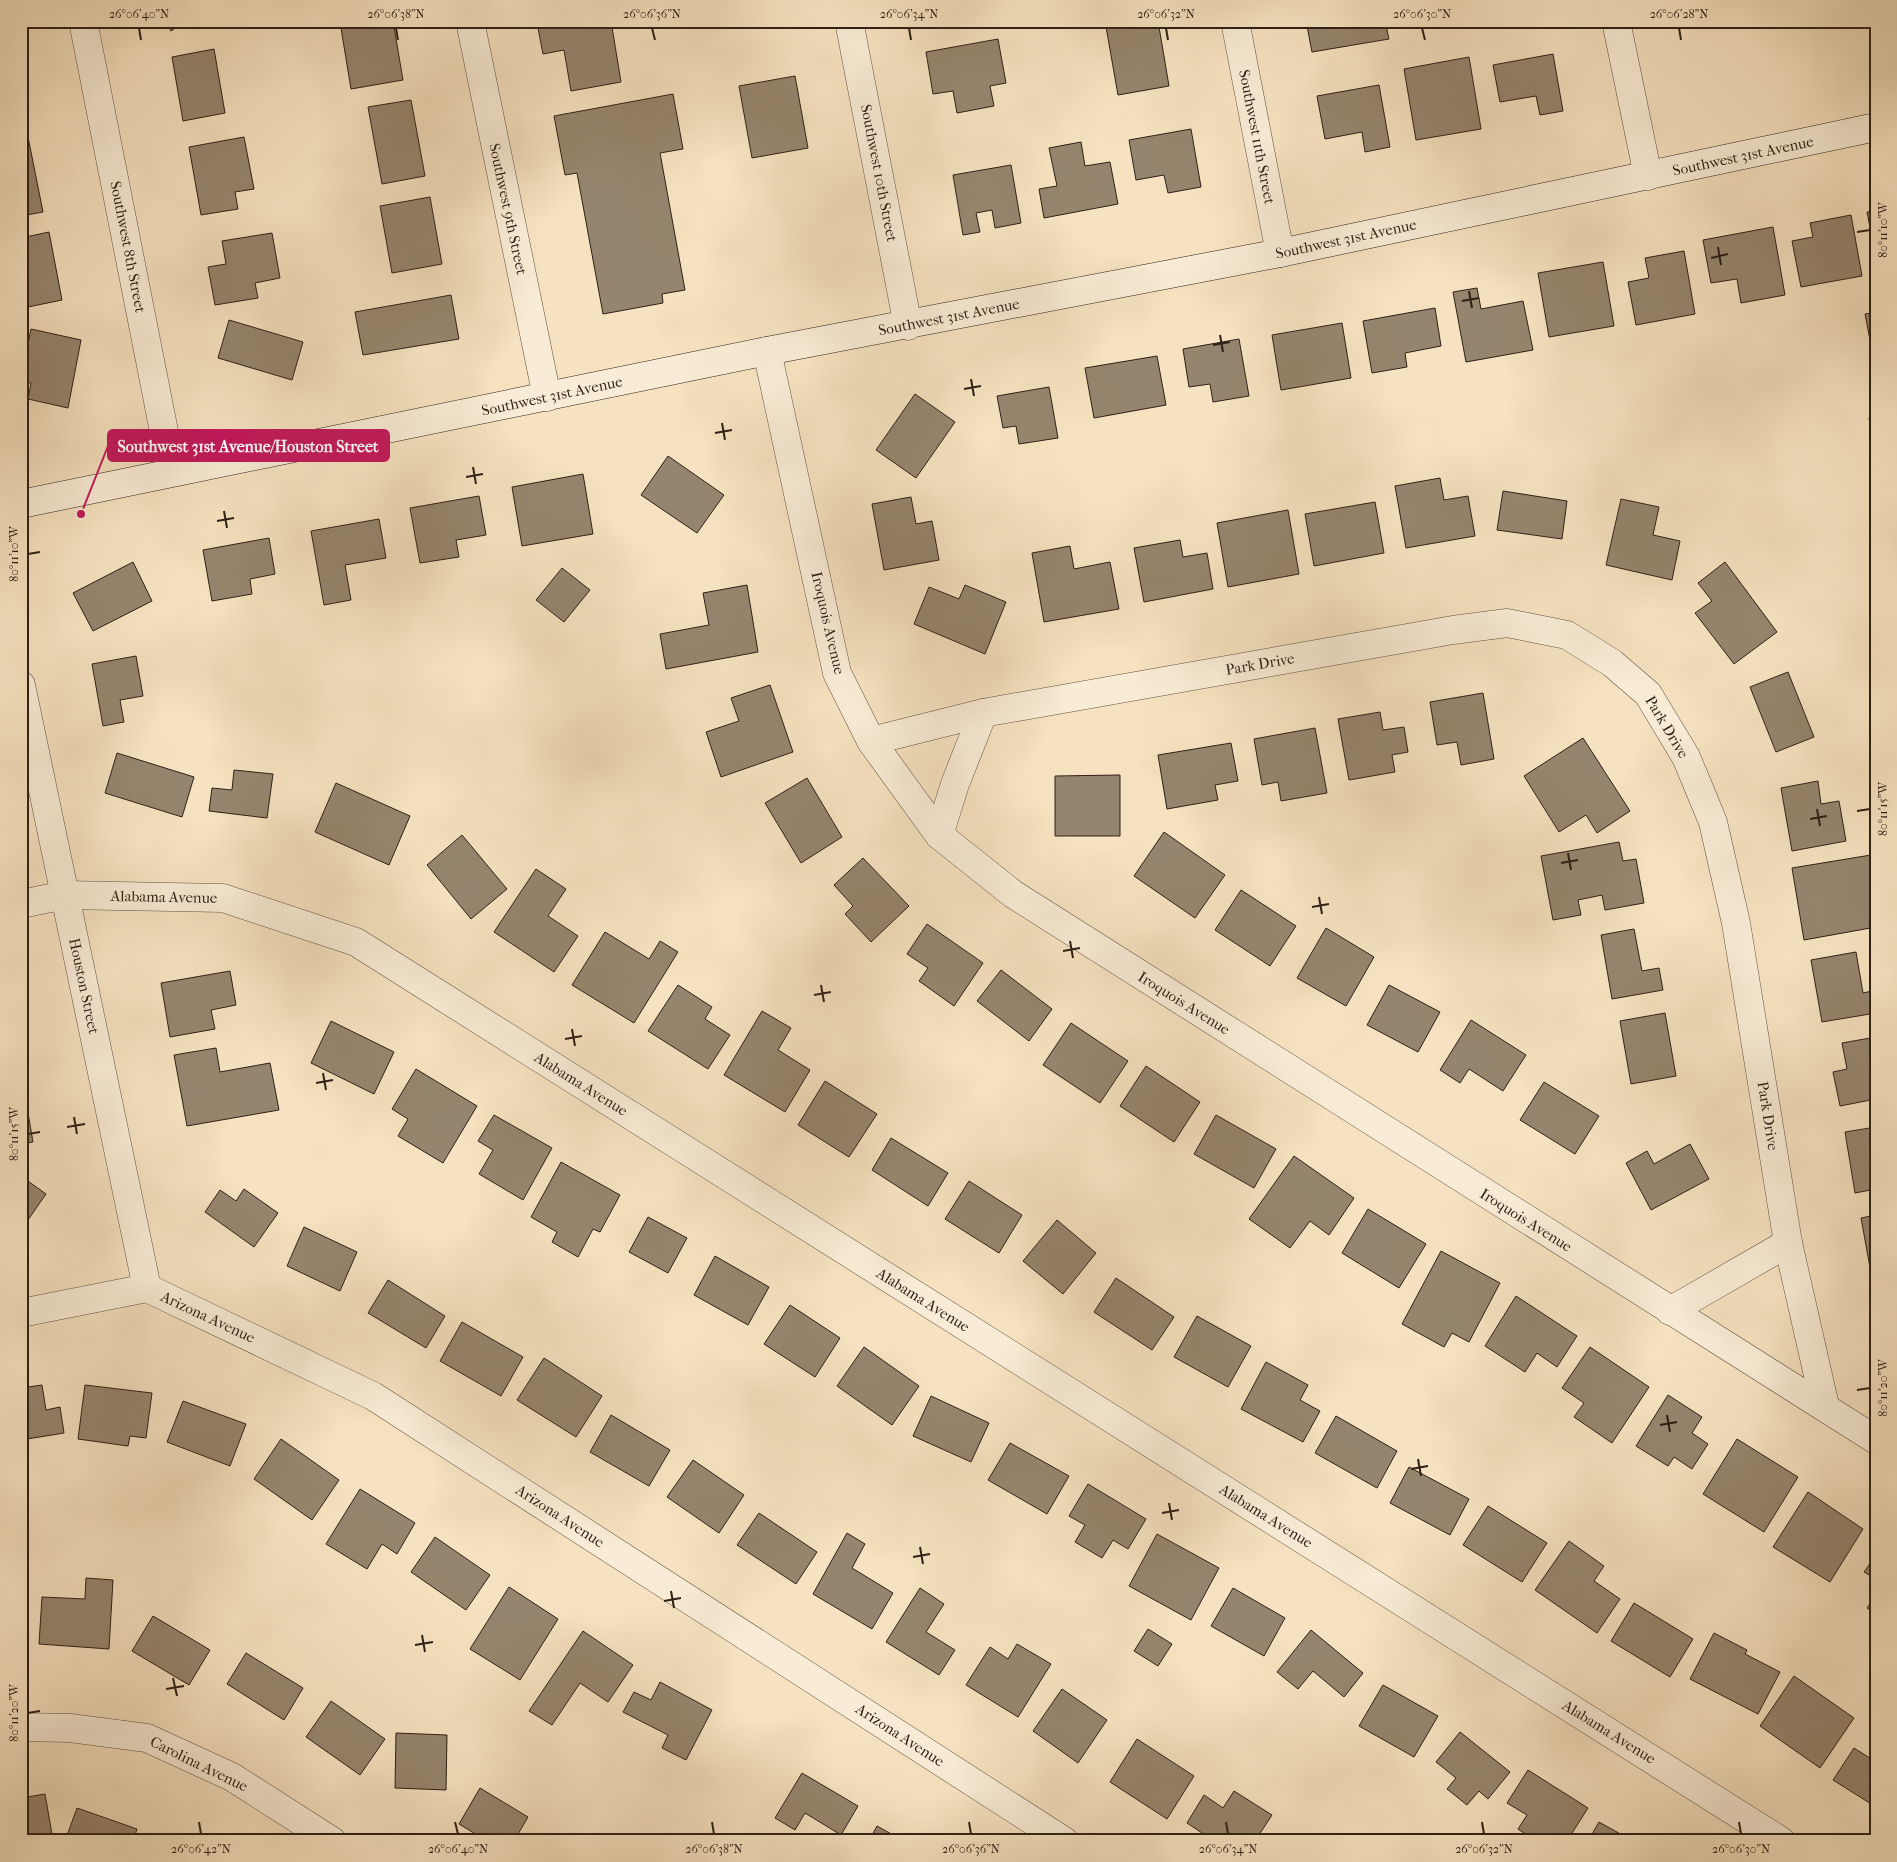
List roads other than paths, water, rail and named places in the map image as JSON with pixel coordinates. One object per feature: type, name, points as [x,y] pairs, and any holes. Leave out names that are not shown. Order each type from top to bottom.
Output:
[{"type":"street","name":"Southwest 8th Street","points":[[83,21],[172,472]]},
{"type":"street","name":"Southwest 9th Street","points":[[470,21],[547,397]]},
{"type":"street","name":"Southwest 10th Street","points":[[849,21],[908,326]]},
{"type":"street","name":"Southwest 11th Street","points":[[1235,21],[1280,252]]},
{"type":"street","points":[[1616,21],[1648,176]]},
{"type":"street","name":"Southwest 31st Avenue","points":[[21,504],[767,351],[908,326],[1280,252],[1876,127]]},
{"type":"street","name":"Iroquois Avenue","points":[[767,351],[837,673],[870,741],[940,835],[1013,894],[1876,1440]]},
{"type":"street","name":"Park Drive","points":[[870,741],[983,713],[1453,630],[1507,623],[1567,635],[1612,663],[1648,694],[1686,757],[1713,822],[1736,923],[1788,1243],[1825,1406]]},
{"type":"street","name":"Houston Street","points":[[21,685],[148,1288]]},
{"type":"street","points":[[940,835],[955,784],[983,713]]},
{"type":"street","name":"Alabama Avenue","points":[[21,904],[65,895],[223,898],[356,942],[1781,1841]]},
{"type":"street","points":[[1670,1311],[1788,1243]]},
{"type":"street","name":"Arizona Avenue","points":[[21,1314],[148,1288],[373,1396],[1064,1841]]},
{"type":"street","name":"Carolina Avenue","points":[[21,1727],[70,1728],[147,1738],[232,1777],[332,1841]]},
{"type":"place","name":"Southwest 31st Avenue/Houston Street","points":[[81,514]]}]
